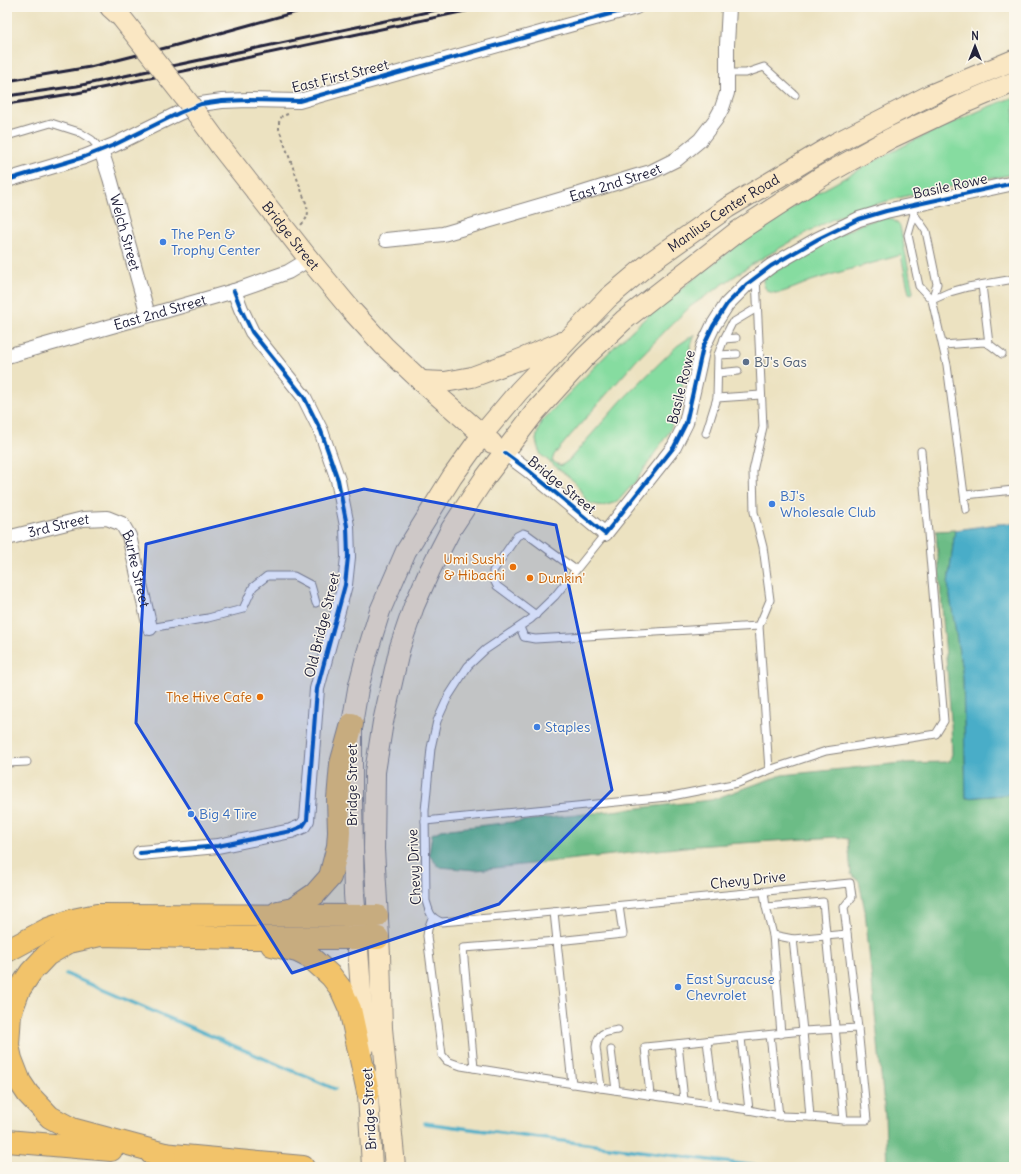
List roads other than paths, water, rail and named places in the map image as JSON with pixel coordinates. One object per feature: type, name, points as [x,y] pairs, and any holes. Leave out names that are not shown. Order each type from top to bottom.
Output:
[{"type":"highway","points":[[249,916],[293,909],[315,894],[330,877],[338,846],[338,799],[341,764],[352,724]]},
{"type":"highway","points":[[7,951],[48,929],[73,920],[98,915],[377,916]]},
{"type":"highway","points":[[166,1154],[72,1129],[50,1117],[28,1094],[20,1082],[11,1059],[8,1045],[10,1014],[19,990],[31,972],[47,955],[69,942],[100,935],[242,938],[368,938]]},
{"type":"highway","points":[[242,938],[297,951],[311,958],[331,976],[341,989],[350,1009],[368,1092]]},
{"type":"highway","points":[[7,1141],[303,1167]]},
{"type":"main road","name":"Bridge Street","points":[[115,10],[188,102],[291,237],[352,311],[384,346],[421,381],[504,453],[484,479],[451,530],[430,570],[414,606],[400,647],[383,722],[375,772],[374,849],[377,916],[368,938],[368,1092],[372,1167]]},
{"type":"main road","name":"Manlius Center Road","points":[[482,435],[519,391],[608,298],[652,261],[727,208],[836,143],[930,95],[1014,60]]},
{"type":"main road","name":"Manlius Center Road","points":[[504,453],[535,412],[585,357],[624,320],[738,231],[821,178],[891,138],[969,101],[1014,82]]},
{"type":"main road","points":[[421,381],[445,382],[472,377],[521,360],[568,339]]},
{"type":"main road","name":"Bridge Street","points":[[395,1167],[382,1028],[380,956],[356,916],[354,894],[352,804],[352,724],[367,653],[378,618],[406,551],[452,477],[482,435]]},
{"type":"street","name":"East First Street","points":[[7,180],[84,157],[114,145],[179,113],[201,104],[222,101],[249,100],[299,101],[636,7]]},
{"type":"street","name":"East 2nd Street","points":[[386,240],[443,234],[651,172],[677,159],[700,140],[716,119],[722,108],[727,93],[729,7]]},
{"type":"street","name":"Welch Street","points":[[101,150],[148,315]]},
{"type":"street","name":"Basile Rowe","points":[[605,534],[674,447],[686,423],[703,347],[713,326],[727,304],[747,284],[771,266],[818,239],[859,220],[886,211],[913,210],[1014,183]]},
{"type":"street","name":"East 2nd Street","points":[[7,356],[234,290],[288,272],[303,263],[308,258]]},
{"type":"street","name":"Old Bridge Street","points":[[140,853],[218,846],[291,831],[303,826],[307,820],[317,689],[346,585],[348,557],[347,526],[338,480],[321,431],[304,397],[252,332],[234,290]]},
{"type":"street","name":"Bridge Street","points":[[504,453],[528,470],[605,534]]},
{"type":"street","name":"3rd Street","points":[[7,538],[83,519],[110,519]]},
{"type":"street","name":"Burke Street","points":[[110,519],[122,524],[128,536],[150,628]]},
{"type":"lane","points":[[727,73],[746,73],[764,67],[795,95]]},
{"type":"lane","points":[[7,136],[51,123],[79,132],[92,140],[101,150]]},
{"type":"lane","points":[[913,210],[908,235],[919,286],[932,300],[948,365],[966,510]]},
{"type":"lane","points":[[913,210],[926,232],[930,246],[937,284],[932,300]]},
{"type":"lane","points":[[756,277],[756,337],[758,370],[762,396],[763,427],[753,471],[754,512],[763,547],[770,600],[758,626],[769,770]]},
{"type":"lane","points":[[932,300],[950,292],[982,284],[1014,279]]},
{"type":"lane","points":[[982,284],[989,344]]},
{"type":"lane","points":[[706,433],[717,398],[718,355],[724,339],[732,323],[757,308]]},
{"type":"lane","points":[[724,339],[736,338]]},
{"type":"lane","points":[[943,345],[984,342],[1002,354]]},
{"type":"lane","points":[[718,355],[737,354]]},
{"type":"lane","points":[[718,373],[738,371]]},
{"type":"lane","points":[[717,398],[762,396]]},
{"type":"lane","points":[[425,821],[667,797],[738,783],[769,770],[826,751],[936,734],[944,721],[921,451]]},
{"type":"lane","points":[[965,495],[1014,490]]},
{"type":"lane","points":[[536,615],[497,586],[493,578],[493,571],[517,536],[523,533],[528,535],[576,570]]},
{"type":"lane","name":"Chevy Drive","points":[[605,534],[556,596],[532,619],[485,650],[468,666],[448,697],[437,721],[431,748],[425,811],[426,901],[432,918],[441,922],[850,883],[852,897],[844,907],[847,934]]},
{"type":"lane","points":[[150,628],[208,618],[243,610],[253,587],[267,576],[294,576],[311,585],[316,603]]},
{"type":"lane","points":[[520,627],[524,637],[535,639],[758,626]]},
{"type":"lane","points":[[7,763],[27,762]]},
{"type":"lane","points":[[764,892],[773,935],[781,1034]]},
{"type":"lane","points":[[766,907],[823,902],[844,1120]]},
{"type":"lane","points":[[474,1068],[463,948],[558,941],[623,934],[619,906]]},
{"type":"lane","points":[[554,912],[572,1084]]},
{"type":"lane","points":[[432,918],[427,936],[442,1055],[447,1061],[461,1066],[749,1110],[779,1116],[867,1120],[847,934],[793,939],[773,935]]},
{"type":"lane","points":[[793,939],[803,1031],[810,1117]]},
{"type":"lane","points":[[650,1095],[645,1047],[803,1031],[858,1028]]},
{"type":"lane","points":[[601,1088],[596,1047],[597,1041],[600,1035],[605,1032],[618,1030]]},
{"type":"lane","points":[[770,1035],[779,1116]]},
{"type":"lane","points":[[741,1038],[749,1110]]},
{"type":"lane","points":[[707,1041],[715,1105]]},
{"type":"lane","points":[[678,1044],[684,1100]]},
{"type":"lane","points":[[611,1050],[616,1090]]},
{"type":"water","points":[[1014,523],[1014,794],[966,798],[963,677],[948,584],[955,530]]},
{"type":"waterway","points":[[66,974],[335,1089]]},
{"type":"waterway","points":[[424,1123],[764,1167]]},
{"type":"railway","points":[[7,81],[90,67],[314,7]]},
{"type":"railway","points":[[7,96],[77,86],[451,7]]},
{"type":"railway","points":[[7,104],[77,93],[484,7]]},
{"type":"place","name":"The Pen & Trophy Center","points":[[163,242]]},
{"type":"place","name":"BJ's Gas","points":[[746,362]]},
{"type":"place","name":"BJ's Wholesale Club","points":[[772,504]]},
{"type":"place","name":"Umi Sushi & Hibachi","points":[[513,567]]},
{"type":"place","name":"Dunkin'","points":[[530,578]]},
{"type":"place","name":"The Hive Cafe","points":[[260,697]]},
{"type":"place","name":"Staples","points":[[537,727]]},
{"type":"place","name":"Big 4 Tire","points":[[191,814]]},
{"type":"place","name":"East Syracuse Chevrolet","points":[[678,987]]}]
